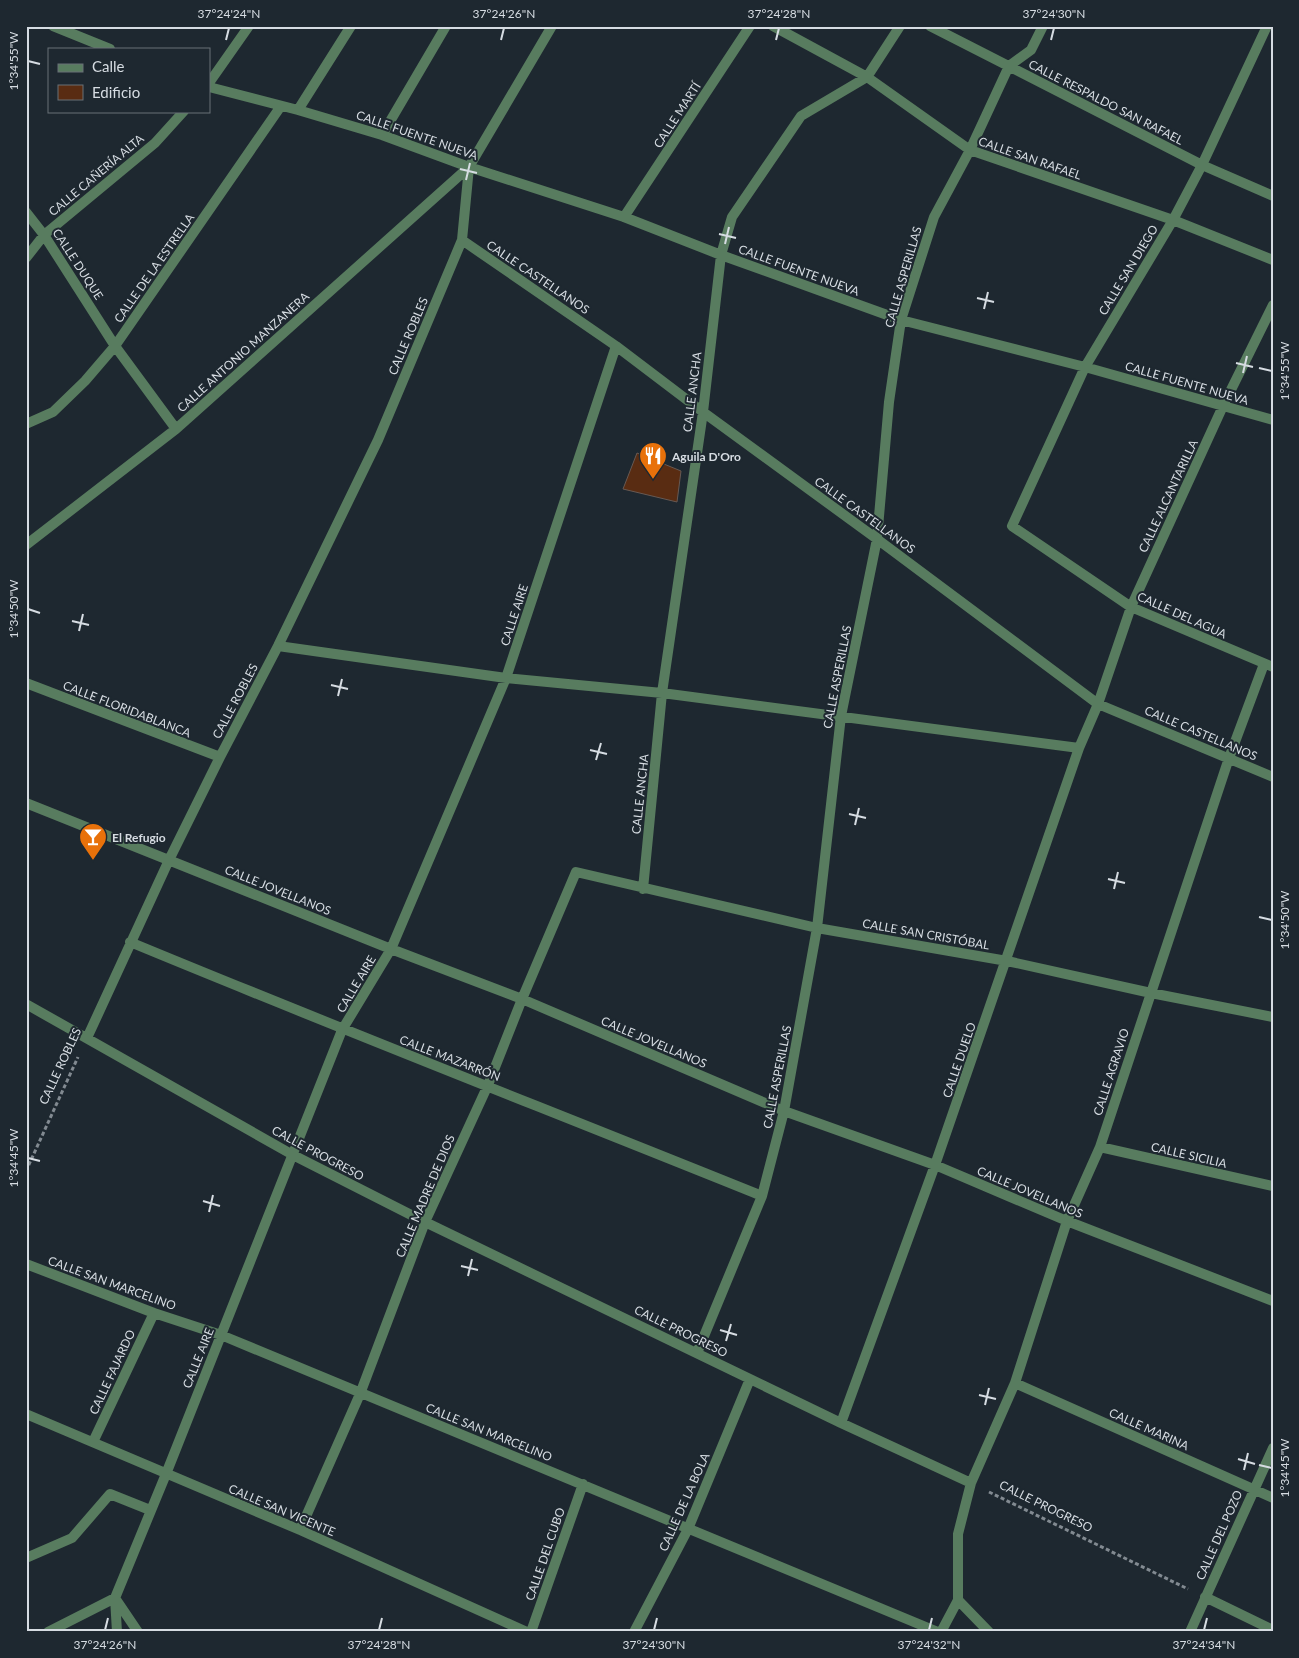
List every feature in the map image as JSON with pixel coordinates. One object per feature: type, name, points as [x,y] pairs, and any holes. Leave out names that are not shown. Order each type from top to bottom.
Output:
[{"type":"street","points":[[53,26],[108,48]]},
{"type":"street","points":[[210,82],[249,26]]},
{"type":"street","points":[[298,110],[351,26]]},
{"type":"street","points":[[382,135],[446,26]]},
{"type":"street","points":[[469,167],[552,26]]},
{"type":"street","name":"CALLE MARTÍ","points":[[624,217],[750,26]]},
{"type":"street","name":"CALLE SAN RAFAEL","points":[[773,26],[867,77],[970,150],[1172,220],[1273,260]]},
{"type":"street","points":[[867,77],[900,26]]},
{"type":"street","name":"CALLE RESPALDO SAN RAFAEL","points":[[930,26],[1202,165],[1273,196]]},
{"type":"street","name":"CALLE ASPERILLAS","points":[[697,1353],[762,1196],[784,1110],[817,928],[841,716],[877,539],[889,402],[901,320],[934,217],[970,150],[1009,66],[1031,50],[1043,26]]},
{"type":"street","name":"CALLE SAN DIEGO","points":[[1012,526],[1085,367],[1172,220],[1202,165],[1267,26]]},
{"type":"street","name":"CALLE ANCHA","points":[[643,889],[662,693],[703,412],[720,255],[732,217],[801,116],[867,77]]},
{"type":"street","name":"CALLE FUENTE NUEVA","points":[[210,87],[298,110],[382,135],[469,167],[624,217],[720,255],[901,320],[1085,367],[1273,420]]},
{"type":"street","name":"CALLE DE LA ESTRELLA","points":[[26,424],[52,412],[85,381],[116,346],[281,106]]},
{"type":"street","name":"CALLE CAÑERÍA ALTA","points":[[26,258],[44,235],[155,143],[183,112]]},
{"type":"street","name":"CALLE ROBLES","points":[[87,1038],[130,942],[220,757],[278,646],[378,440],[462,240],[469,167]]},
{"type":"street","name":"CALLE ANTONIO MANZANERA","points":[[26,545],[176,429],[469,167]]},
{"type":"street","name":"CALLE DUQUE","points":[[26,212],[44,235],[116,346],[176,429]]},
{"type":"street","name":"CALLE CASTELLANOS","points":[[462,240],[616,346],[1098,704],[1273,777]]},
{"type":"street","name":"CALLE ALCANTARILLA","points":[[1098,704],[1131,607],[1223,406],[1273,305]]},
{"type":"street","name":"CALLE AIRE","points":[[117,1632],[115,1598],[342,1030],[391,949],[506,678],[616,346]]},
{"type":"street","name":"CALLE DEL AGUA","points":[[1012,526],[1131,607],[1268,665]]},
{"type":"street","points":[[278,646],[506,678],[662,693],[1079,748]]},
{"type":"street","name":"CALLE AGRAVIO","points":[[958,1600],[958,1534],[971,1484],[1015,1383],[1067,1221],[1100,1147],[1229,758],[1268,665]]},
{"type":"street","name":"CALLE FLORIDABLANCA","points":[[26,683],[220,757]]},
{"type":"street","name":"CALLE DUELO","points":[[841,1423],[1007,961],[1079,748],[1098,704]]},
{"type":"street","name":"CALLE JOVELLANOS","points":[[26,802],[391,949],[522,999],[784,1110],[935,1165],[1067,1221],[1273,1301]]},
{"type":"street","name":"CALLE SAN CRISTÓBAL","points":[[576,872],[817,928],[1007,961],[1150,993],[1273,1017]]},
{"type":"street","name":"CALLE MADRE DE DIOS","points":[[300,1530],[360,1394],[426,1222],[488,1085],[576,872]]},
{"type":"street","name":"CALLE MAZARRÓN","points":[[130,942],[342,1030],[488,1085],[762,1196]]},
{"type":"street","name":"CALLE PROGRESO","points":[[26,1004],[293,1155],[426,1222],[971,1484]]},
{"type":"street","name":"CALLE SICILIA","points":[[1100,1147],[1273,1186]]},
{"type":"street","name":"CALLE SAN MARCELINO","points":[[26,1264],[220,1336],[940,1632]]},
{"type":"street","name":"CALLE FAJARDO","points":[[93,1442],[154,1313]]},
{"type":"street","name":"CALLE DE LA BOLA","points":[[634,1632],[688,1529],[750,1379]]},
{"type":"street","name":"CALLE MARINA","points":[[1015,1383],[1273,1498]]},
{"type":"street","name":"CALLE SAN VICENTE","points":[[26,1414],[300,1530],[527,1632]]},
{"type":"street","name":"CALLE DEL POZO","points":[[1190,1632],[1273,1448]]},
{"type":"street","name":"CALLE DEL CUBO","points":[[531,1632],[583,1484]]},
{"type":"street","points":[[26,1558],[72,1538],[110,1494],[150,1510]]},
{"type":"street","points":[[1205,1597],[1273,1630]]},
{"type":"street","points":[[48,1632],[115,1598],[138,1632]]},
{"type":"street","points":[[940,1632],[958,1600],[989,1632]]},
{"type":"path","name":"CALLE ROBLES","points":[[26,1171],[87,1038]]},
{"type":"path","name":"CALLE PROGRESO","points":[[971,1484],[1205,1597]]},
{"type":"building","name":"Aguila D'Oro","points":[[637,453],[681,471],[677,502],[623,489]]},
{"type":"place","name":"Aguila D'Oro","points":[[653,480]]},
{"type":"place","name":"El Refugio","points":[[93,861]]}]
